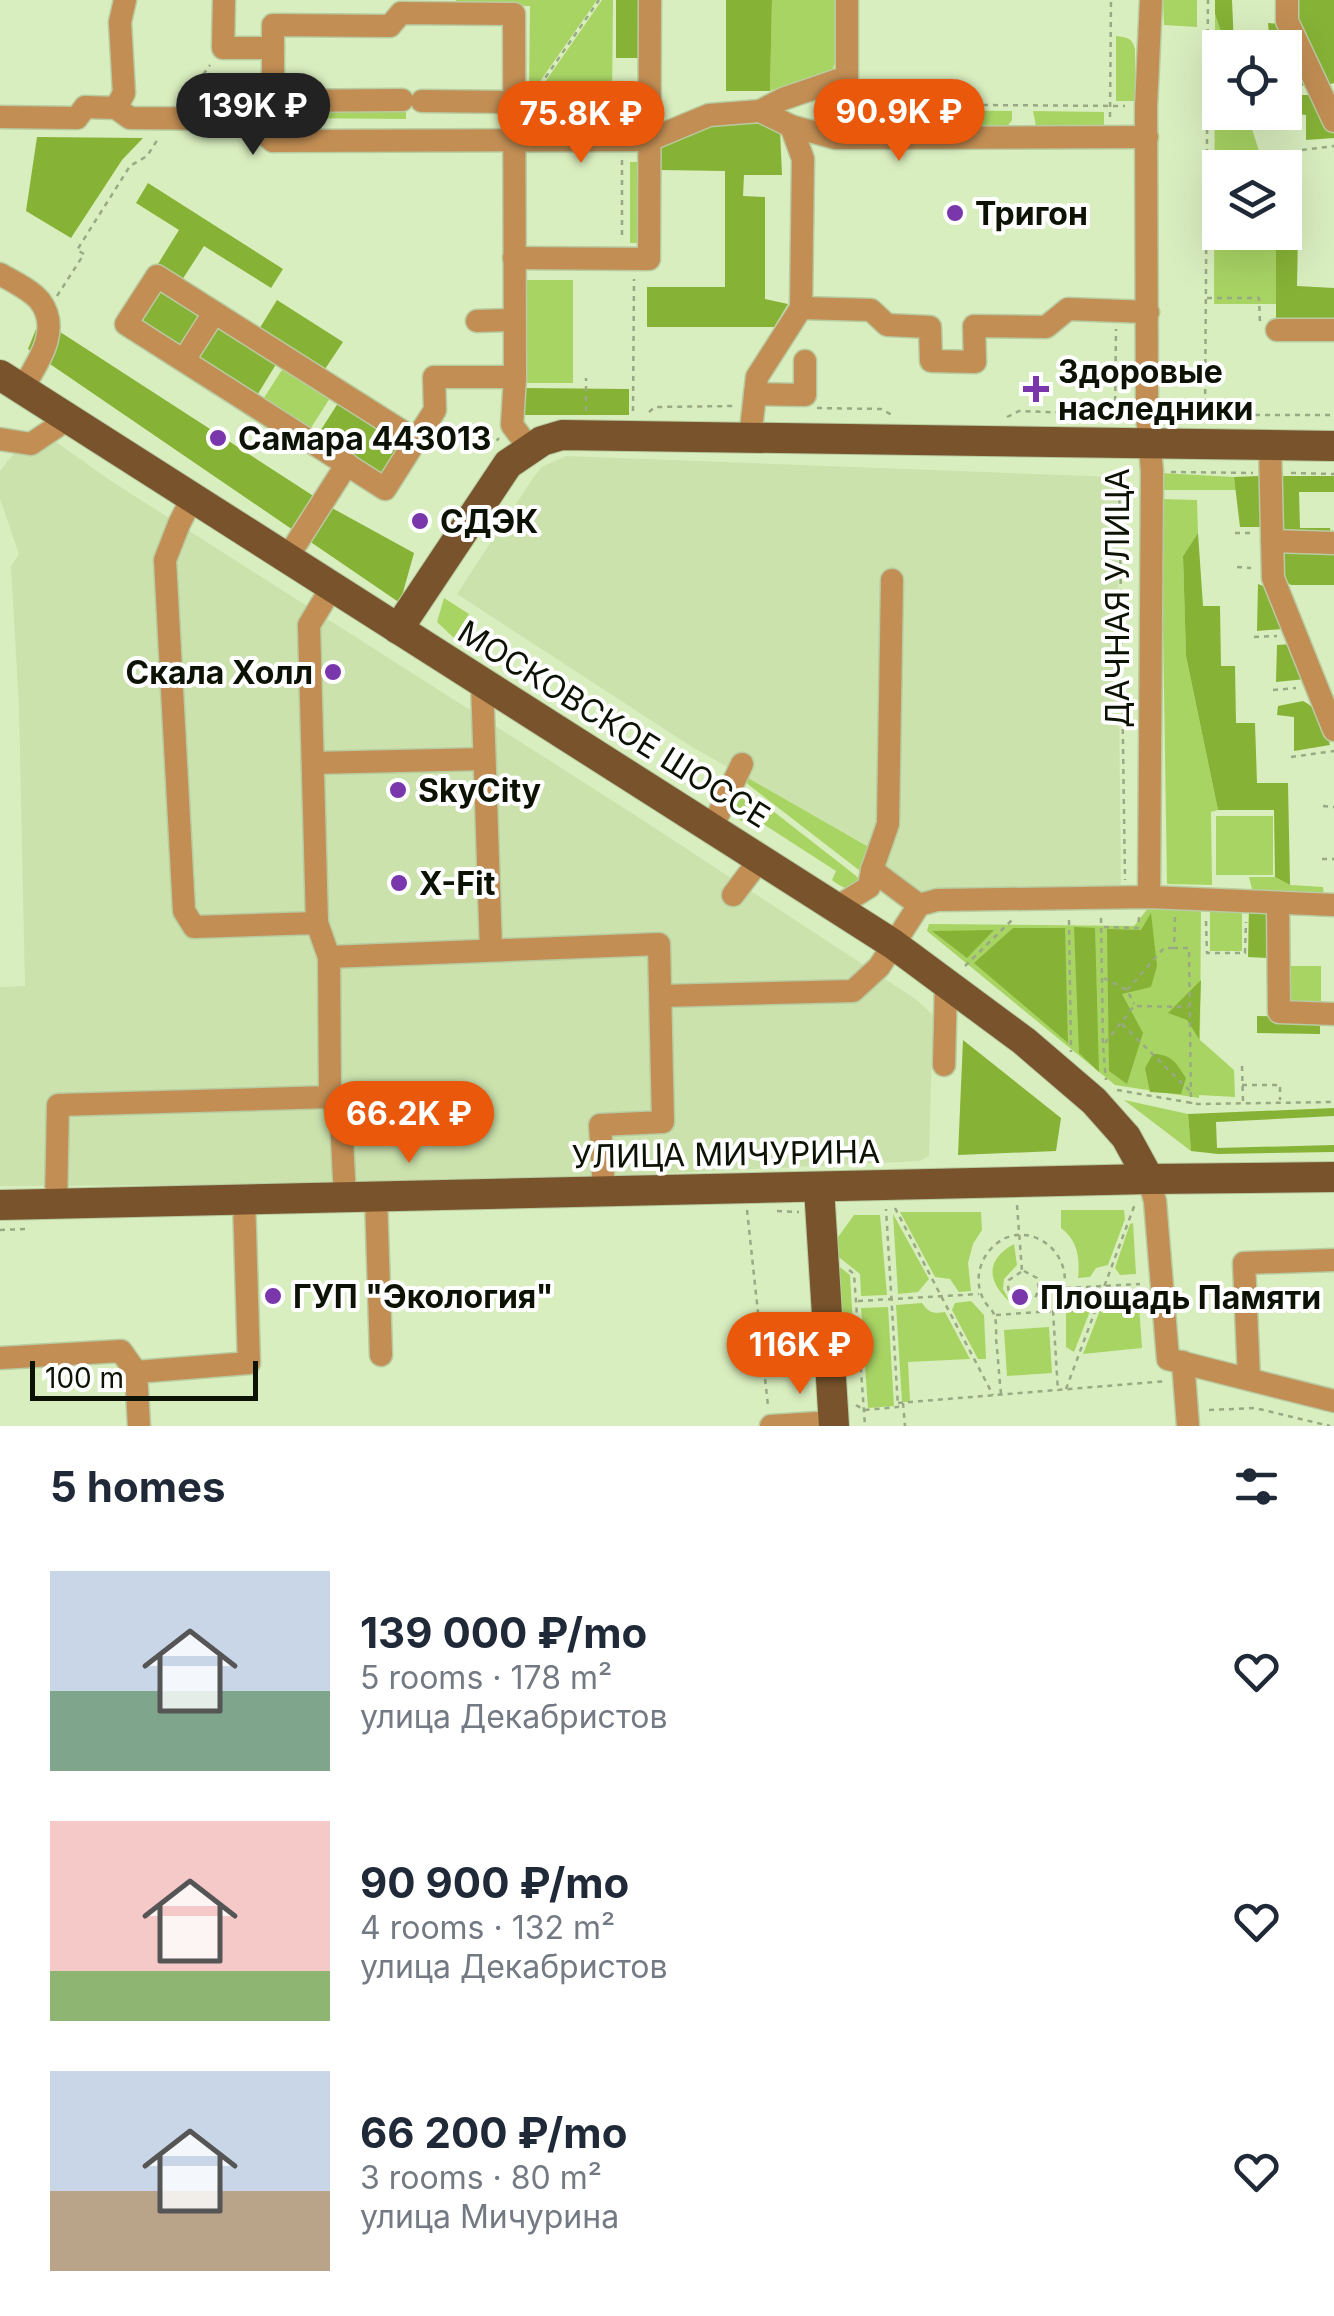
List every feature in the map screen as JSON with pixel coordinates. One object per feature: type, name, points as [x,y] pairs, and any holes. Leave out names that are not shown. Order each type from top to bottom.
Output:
[{"type":"main road","name":"МОСКОВСКОЕ ШОССЕ","points":[[11,382],[893,944],[956,974],[1024,1041],[1108,1114],[1126,1137],[1142,1191]]},
{"type":"main road","points":[[398,629],[516,446],[562,435],[750,438],[1115,428],[1149,443],[1270,459],[1334,446]]},
{"type":"main road","name":"УЛИЦА МИЧУРИНА","points":[[0,1205],[819,1188],[1142,1191],[1334,1177]]},
{"type":"main road","points":[[819,1188],[839,1416]]},
{"type":"street","points":[[116,108],[124,93],[120,22],[125,0]]},
{"type":"street","points":[[224,0],[224,48],[273,48]]},
{"type":"street","points":[[514,258],[649,259],[650,0]]},
{"type":"street","points":[[0,117],[77,118],[86,107],[116,108],[130,118],[248,119],[273,141],[650,140],[708,115],[760,110],[782,98],[847,77],[846,0]]},
{"type":"street","name":"ДАЧНАЯ УЛИЦА","points":[[1138,904],[1149,443],[1146,107],[1151,0]]},
{"type":"street","points":[[1287,0],[1287,21],[1334,121]]},
{"type":"street","points":[[273,141],[273,26],[390,26],[400,13],[497,20],[514,14],[524,98],[513,139],[516,446]]},
{"type":"street","points":[[273,101],[524,98]]},
{"type":"street","points":[[760,110],[792,126],[835,138],[1146,136]]},
{"type":"street","points":[[750,438],[757,377],[801,308],[803,159],[792,126]]},
{"type":"street","points":[[411,165],[412,140]]},
{"type":"street","points":[[0,274],[38,299],[46,314],[47,342],[43,354],[11,382]]},
{"type":"street","points":[[416,440],[157,276],[126,324],[385,488],[416,440],[435,410],[434,376],[514,378]]},
{"type":"street","points":[[801,308],[871,310],[887,325],[930,327],[930,361],[946,362],[975,362],[974,326],[1046,326],[1068,309],[1148,312]]},
{"type":"street","points":[[184,360],[214,313]]},
{"type":"street","points":[[477,321],[514,320]]},
{"type":"street","points":[[1269,330],[1334,330]]},
{"type":"street","points":[[754,401],[805,394],[805,361]]},
{"type":"street","points":[[0,438],[31,444],[68,419]]},
{"type":"street","points":[[1270,459],[1273,578],[1334,730]]},
{"type":"street","points":[[287,558],[347,464]]},
{"type":"street","points":[[192,498],[165,560],[184,911],[194,926],[316,924]]},
{"type":"street","points":[[1272,541],[1334,542]]},
{"type":"street","points":[[837,906],[869,887],[888,824],[892,580]]},
{"type":"street","points":[[332,587],[309,624],[316,924],[329,957],[330,1097],[340,1120],[344,1197]]},
{"type":"street","points":[[482,682],[491,950]]},
{"type":"street","points":[[313,764],[484,759]]},
{"type":"street","points":[[712,828],[742,764]]},
{"type":"street","points":[[733,895],[761,858]]},
{"type":"street","points":[[872,870],[918,905]]},
{"type":"street","points":[[661,996],[853,991],[879,967],[918,905],[937,900],[1100,897],[1138,904],[1206,900],[1334,905]]},
{"type":"street","points":[[1278,902],[1278,1012],[1334,1014]]},
{"type":"street","points":[[329,957],[659,944],[663,1122],[600,1125],[604,1192]]},
{"type":"street","points":[[944,1065],[956,974]]},
{"type":"street","points":[[56,1203],[58,1106],[426,1097]]},
{"type":"street","points":[[1142,1191],[1155,1201],[1175,1367],[1188,1418]]},
{"type":"street","points":[[376,1196],[381,1354]]},
{"type":"street","points":[[136,1372],[250,1363],[244,1199]]},
{"type":"street","points":[[1249,1379],[1244,1263],[1334,1260]]},
{"type":"street","points":[[0,1358],[121,1352],[136,1372],[139,1425],[116,1426]]},
{"type":"street","points":[[1175,1367],[1249,1379],[1334,1402]]},
{"type":"street","points":[[770,1417],[839,1416]]},
{"type":"path","points":[[524,98],[600,0]]},
{"type":"path","points":[[1111,0],[1109,129],[1120,137]]},
{"type":"path","points":[[1204,416],[1208,0]]},
{"type":"path","points":[[46,314],[84,254],[77,250],[130,166],[147,156],[224,48]]},
{"type":"path","points":[[830,104],[1146,107]]},
{"type":"path","points":[[1302,150],[1334,146]]},
{"type":"path","points":[[623,160],[622,243],[634,259],[633,420]]},
{"type":"path","points":[[1206,298],[1259,298],[1269,330]]},
{"type":"path","points":[[1102,927],[1138,928],[1115,428],[1117,311]]},
{"type":"path","points":[[586,378],[586,420]]},
{"type":"path","points":[[642,420],[655,406],[754,401]]},
{"type":"path","points":[[808,408],[881,409],[901,420]]},
{"type":"path","points":[[1007,418],[1019,410],[1115,428],[1149,443],[1270,459],[1334,474]]},
{"type":"path","points":[[1149,443],[1204,416],[1334,415]]},
{"type":"path","points":[[1272,690],[1317,687]]},
{"type":"path","points":[[1291,758],[1334,751]]},
{"type":"path","points":[[1323,806],[1334,806]]},
{"type":"path","points":[[1322,859],[1334,859]]},
{"type":"path","points":[[1100,897],[1107,1088],[1191,1104],[1334,1102]]},
{"type":"path","points":[[1069,898],[1071,1056]]},
{"type":"path","points":[[956,974],[1034,899]]},
{"type":"path","points":[[1206,900],[1207,954],[1246,953],[1246,901]]},
{"type":"path","points":[[1174,948],[1175,916]]},
{"type":"path","points":[[1127,990],[1164,948],[1189,948],[1191,1104]]},
{"type":"path","points":[[1104,978],[1127,990],[1134,1006]]},
{"type":"path","points":[[1134,1006],[1190,1008]]},
{"type":"path","points":[[1103,1046],[1134,1006]]},
{"type":"path","points":[[1121,1023],[1191,1093]]},
{"type":"path","points":[[1242,1066],[1243,1104]]},
{"type":"path","points":[[1242,1086],[1280,1085],[1280,1103]]},
{"type":"path","points":[[1066,1390],[1142,1191]]},
{"type":"path","points":[[1017,1205],[1022,1271]]},
{"type":"path","points":[[886,1208],[904,1426]]},
{"type":"path","points":[[895,1208],[994,1396]]},
{"type":"path","points":[[747,1209],[770,1417]]},
{"type":"path","points":[[1001,1395],[994,1315],[978,1281],[980,1267],[995,1244],[1020,1236],[1039,1238],[1052,1246],[1066,1273],[1066,1288],[1053,1311],[1058,1391]]},
{"type":"path","points":[[841,1264],[854,1274],[864,1426]]},
{"type":"path","points":[[1022,1271],[1033,1274],[1039,1284],[1035,1298],[1024,1303],[1013,1299],[1008,1290],[1012,1276],[1022,1271]]},
{"type":"path","points":[[1066,1288],[1140,1284]]},
{"type":"path","points":[[856,1302],[981,1294]]},
{"type":"path","points":[[1024,1303],[1025,1313]]},
{"type":"path","points":[[994,1315],[1053,1311]]},
{"type":"path","points":[[839,1416],[898,1407],[901,1403],[1066,1390],[1175,1367]]},
{"type":"path","points":[[1188,1418],[1254,1408],[1330,1426]]},
{"type":"path","points":[[1286,1416],[1287,1426]]},
{"type":"shaded area","points":[[35,427],[111,481],[917,1000],[933,1015],[929,1156],[920,1161],[447,1184],[0,1186],[0,987],[25,986],[19,708],[11,566],[19,554],[0,499],[0,471]]},
{"type":"shaded area","points":[[566,456],[1117,477],[1121,893],[918,899],[876,869],[881,853],[692,747],[457,594],[533,478],[542,467]]},
{"type":"green space","points":[[456,0],[597,0],[529,97],[530,6],[456,5]]},
{"type":"green space","points":[[602,0],[613,0],[612,98],[534,98]]},
{"type":"green space","points":[[616,0],[640,0],[640,58],[616,58]]},
{"type":"green space","points":[[726,0],[772,0],[770,91],[726,91]]},
{"type":"green space","points":[[772,0],[835,0],[833,69],[770,91]]},
{"type":"green space","points":[[1163,0],[1197,0],[1197,27],[1164,25]]},
{"type":"green space","points":[[1215,0],[1232,0],[1233,30],[1220,30]]},
{"type":"green space","points":[[1294,0],[1334,0],[1334,83],[1324,86],[1302,40],[1302,30],[1295,25]]},
{"type":"green space","points":[[1268,23],[1283,24],[1286,30],[1269,30]]},
{"type":"green space","points":[[1116,36],[1128,39],[1135,49],[1135,101],[1116,101]]},
{"type":"green space","points":[[1302,63],[1313,86],[1302,86]]},
{"type":"green space","points":[[1302,95],[1317,95],[1334,138],[1306,140],[1306,115],[1302,115]]},
{"type":"green space","points":[[295,107],[406,107],[406,119],[295,118]]},
{"type":"green space","points":[[918,110],[1012,111],[1012,120],[1006,128],[919,128]]},
{"type":"green space","points":[[1033,111],[1104,112],[1104,129],[1044,129],[1036,126]]},
{"type":"green space","points":[[758,117],[780,130],[782,175],[744,175],[743,196],[765,197],[765,299],[788,304],[774,327],[647,327],[647,287],[725,287],[725,171],[660,170],[660,146],[710,124]]},
{"type":"green space","points":[[1215,130],[1252,130],[1259,150],[1215,150]]},
{"type":"green space","points":[[37,137],[143,138],[122,160],[71,238],[26,211]]},
{"type":"green space","points":[[630,162],[645,162],[644,243],[630,243]]},
{"type":"green space","points":[[148,183],[283,269],[271,288],[204,246],[182,280],[158,264],[179,230],[136,203]]},
{"type":"green space","points":[[1214,250],[1276,250],[1276,304],[1214,304]]},
{"type":"green space","points":[[1276,250],[1298,250],[1297,286],[1334,288],[1334,334],[1276,335]]},
{"type":"green space","points":[[525,280],[573,280],[573,383],[524,383]]},
{"type":"green space","points":[[160,287],[205,315],[182,351],[137,323]]},
{"type":"green space","points":[[277,300],[343,342],[323,372],[258,331]]},
{"type":"green space","points":[[40,319],[332,508],[414,553],[400,603],[28,349]]},
{"type":"green space","points":[[215,321],[278,361],[256,397],[193,357]]},
{"type":"green space","points":[[285,365],[332,395],[309,431],[262,401]]},
{"type":"green space","points":[[524,388],[629,389],[629,415],[524,415]]},
{"type":"green space","points":[[340,400],[406,442],[384,478],[317,436]]},
{"type":"green space","points":[[1161,473],[1234,477],[1236,490],[1162,490]]},
{"type":"green space","points":[[1259,476],[1264,527],[1240,527],[1234,477]]},
{"type":"green space","points":[[1273,476],[1334,476],[1334,492],[1299,492],[1300,528],[1330,528],[1331,539],[1278,535]]},
{"type":"green space","points":[[1161,499],[1197,500],[1198,533],[1183,556],[1186,656],[1218,810],[1211,812],[1212,885],[1167,884]]},
{"type":"green space","points":[[1198,533],[1203,606],[1220,606],[1221,666],[1235,666],[1236,723],[1255,723],[1257,783],[1288,783],[1290,885],[1275,877],[1274,810],[1218,810],[1186,656],[1183,556]]},
{"type":"green space","points":[[1282,549],[1334,550],[1334,585],[1291,585],[1284,580]]},
{"type":"green space","points":[[1258,584],[1271,589],[1283,629],[1257,631]]},
{"type":"green space","points":[[444,598],[469,614],[454,638],[437,622]]},
{"type":"green space","points":[[1293,644],[1306,679],[1276,682],[1277,645]]},
{"type":"green space","points":[[1303,701],[1318,714],[1330,745],[1294,751],[1294,717],[1277,715],[1278,706]]},
{"type":"green space","points":[[748,778],[876,851],[864,874],[745,782]]},
{"type":"green space","points":[[742,787],[862,882],[850,888],[840,886],[832,880],[836,871],[760,822],[754,829],[734,816],[734,800]]},
{"type":"green space","points":[[1216,816],[1273,816],[1273,875],[1216,875]]},
{"type":"green space","points":[[1249,877],[1275,877],[1290,885],[1323,887],[1324,897],[1253,893]]},
{"type":"green space","points":[[1249,905],[1269,906],[1267,958],[1248,957]]},
{"type":"green space","points":[[1149,907],[1201,908],[1200,1040],[1234,1070],[1235,1097],[1199,1098],[1115,1085],[927,931],[929,924],[1134,926]]},
{"type":"green space","points":[[1210,907],[1242,907],[1242,951],[1210,951]]},
{"type":"green space","points":[[1151,913],[1157,966],[1151,987],[1122,994],[1143,1033],[1127,1084],[1109,1071],[1107,929],[1141,930]]},
{"type":"green space","points":[[1074,927],[1095,928],[1099,1072],[1079,1053]]},
{"type":"green space","points":[[1013,928],[1065,928],[1068,1043],[974,963]]},
{"type":"green space","points":[[994,930],[967,958],[932,931]]},
{"type":"green space","points":[[1284,966],[1321,966],[1321,1005],[1284,1005]]},
{"type":"green space","points":[[1201,980],[1199,1039],[1187,1020],[1168,1013]]},
{"type":"green space","points":[[1257,1016],[1320,1017],[1320,1034],[1257,1033]]},
{"type":"green space","points":[[963,1040],[1061,1118],[1056,1151],[958,1155]]},
{"type":"green space","points":[[1153,1054],[1169,1058],[1186,1078],[1181,1094],[1150,1092],[1145,1068]]},
{"type":"green space","points":[[1124,1100],[1188,1114],[1191,1151]]},
{"type":"green space","points":[[1334,1108],[1334,1116],[1216,1122],[1217,1148],[1334,1145],[1334,1152],[1191,1151],[1188,1114]]},
{"type":"green space","points":[[1061,1210],[1124,1210],[1125,1219],[1108,1265],[1096,1268],[1090,1277],[1078,1278],[1077,1250],[1061,1228]]},
{"type":"green space","points":[[900,1212],[981,1212],[982,1230],[968,1263],[971,1291],[959,1292],[950,1279],[935,1277]]},
{"type":"green space","points":[[893,1214],[929,1279],[918,1292],[898,1294]]},
{"type":"green space","points":[[854,1215],[880,1215],[887,1295],[861,1296],[860,1274],[835,1254],[833,1244]]},
{"type":"green space","points":[[1133,1223],[1136,1274],[1120,1275],[1115,1268]]},
{"type":"green space","points":[[1014,1244],[1017,1265],[1004,1279],[1003,1289],[1010,1302],[997,1286],[992,1271],[998,1257]]},
{"type":"green space","points":[[831,1260],[850,1275],[854,1342],[835,1329]]},
{"type":"green space","points":[[1138,1290],[1142,1348],[1083,1354],[1102,1305],[1115,1302],[1121,1292]]},
{"type":"green space","points":[[1091,1292],[1094,1301],[1074,1352],[1066,1347],[1066,1306],[1075,1293]]},
{"type":"green space","points":[[971,1301],[984,1315],[986,1359],[978,1359],[952,1310],[955,1303]]},
{"type":"green space","points":[[922,1303],[932,1312],[945,1312],[970,1359],[908,1362],[910,1402],[902,1402],[896,1305]]},
{"type":"green space","points":[[888,1307],[894,1406],[868,1408],[861,1308]]},
{"type":"green space","points":[[1049,1327],[1052,1373],[1007,1376],[1004,1330]]},
{"type":"place","name":"Тригон","points":[[955,213]]},
{"type":"place","name":"Здоровые наследники","points":[[1036,389]]},
{"type":"place","name":"Самара 443013","points":[[218,438]]},
{"type":"place","name":"СДЭК","points":[[420,521]]},
{"type":"place","name":"Скала Холл","points":[[333,672]]},
{"type":"place","name":"SkyCity","points":[[398,790]]},
{"type":"place","name":"X-Fit","points":[[399,883]]},
{"type":"place","name":"ГУП \"Экология\"","points":[[273,1296]]},
{"type":"place","name":"Площадь Памяти","points":[[1020,1297]]}]
